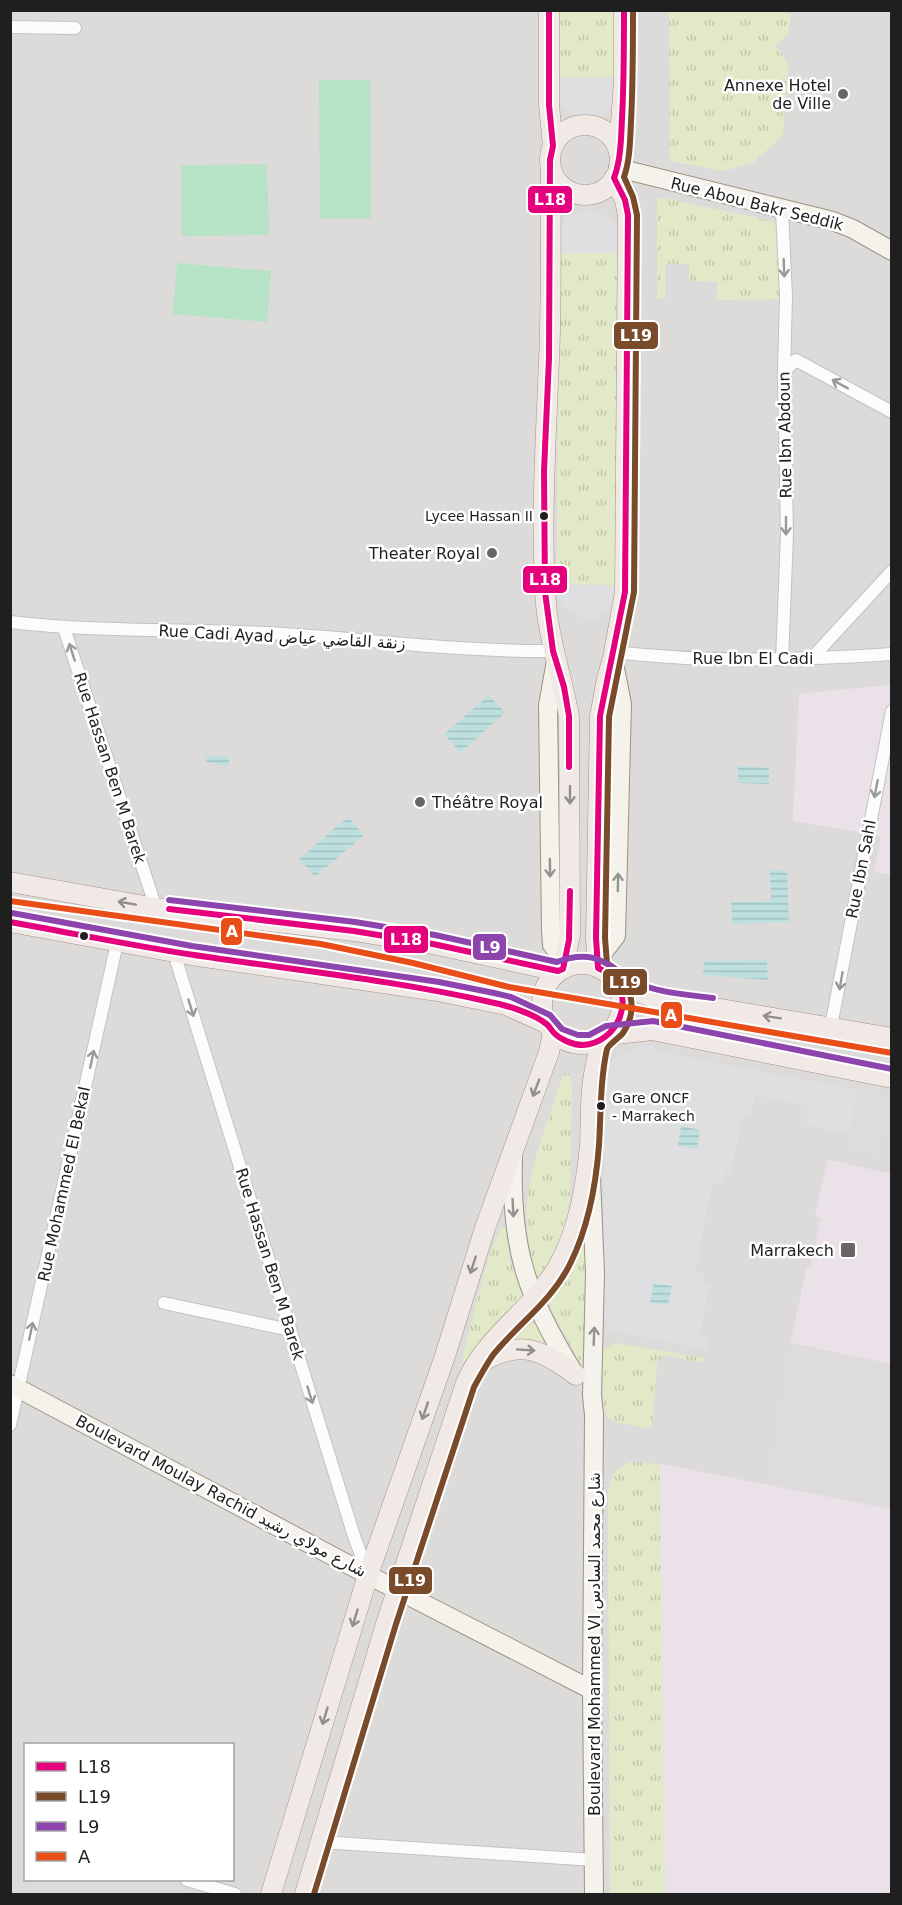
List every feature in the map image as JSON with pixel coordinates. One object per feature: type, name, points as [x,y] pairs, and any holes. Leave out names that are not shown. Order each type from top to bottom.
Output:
[{"type":"main road","points":[[549,10],[549,105],[553,146]]},
{"type":"main road","points":[[551,169],[563,187],[583,194],[598,192],[607,186],[617,166],[624,80],[624,10]]},
{"type":"main road","points":[[271,1894],[368,1575],[445,1356],[478,1249],[549,1052],[549,1027],[542,1006],[543,994],[549,981],[562,967],[571,930],[569,716],[564,687],[554,656],[545,592],[544,482],[549,358],[550,155],[553,146],[564,132],[575,126],[588,125],[605,132],[614,141],[627,210],[628,242],[626,592],[600,716],[602,967],[620,990],[623,1007],[619,1022],[605,1038]]},
{"type":"main road","points":[[10,882],[156,908],[354,931],[562,967],[580,964],[602,967],[628,988],[646,996],[891,1038]]},
{"type":"main road","points":[[10,922],[117,943],[457,995],[506,1005],[549,1027],[561,1039],[576,1044],[591,1044],[605,1038],[652,1030],[891,1078]]},
{"type":"main road","name":"Boulevard Mohammed VI شارع محمد السادس","points":[[590,1146],[592,1084],[605,1038]]},
{"type":"main road","points":[[305,1894],[397,1589],[473,1367],[489,1344],[534,1299],[560,1264],[575,1229],[590,1146]]},
{"type":"main road","points":[[473,1367],[501,1352],[526,1349],[548,1355],[576,1375]]},
{"type":"street","points":[[10,27],[75,28]]},
{"type":"street","name":"Rue Abou Bakr Seddik","points":[[617,166],[843,225],[891,251]]},
{"type":"street","name":"Rue Ibn Abdoun","points":[[782,209],[786,297],[784,371],[787,535],[782,660]]},
{"type":"street","points":[[784,371],[796,360],[891,412]]},
{"type":"street","points":[[811,659],[891,571]]},
{"type":"street","name":"Rue Cadi Ayad زنقة القاضي عياض","points":[[10,622],[64,628],[266,633],[554,656]]},
{"type":"street","name":"Rue Hassan Ben M Barek","points":[[64,628],[156,908]]},
{"type":"street","name":"Rue Ibn El Cadi","points":[[614,655],[782,660],[891,654]]},
{"type":"street","name":"Rue Ibn Sahl","points":[[831,1026],[891,711]]},
{"type":"street","name":"Rue Mohammed El Bekal","points":[[10,1425],[15,1386],[117,943]]},
{"type":"street","name":"Rue Hassan Ben M Barek","points":[[174,952],[353,1533],[368,1575]]},
{"type":"street","name":"Boulevard Mohammed VI شارع محمد السادس","points":[[590,1146],[595,1273],[592,1395],[594,1415],[592,1690],[594,1894]]},
{"type":"street","points":[[513,1150],[512,1187],[516,1237],[523,1270],[547,1327],[576,1375],[592,1395]]},
{"type":"street","points":[[164,1303],[290,1330]]},
{"type":"street","name":"Boulevard Moulay Rachid شارع مولاي رشيد","points":[[15,1386],[368,1575],[592,1690]]},
{"type":"street","points":[[321,1842],[594,1860]]},
{"type":"street","points":[[190,1881],[235,1894]]},
{"type":"shaded area","points":[[11,11],[891,11],[891,685],[800,694],[793,820],[881,836],[875,871],[892,875],[891,1174],[828,1160],[816,1216],[821,1218],[811,1267],[807,1267],[791,1342],[891,1364],[891,1509],[660,1464],[665,1894],[11,1894]]},
{"type":"shaded area","points":[[556,78],[620,78],[613,108],[602,116],[590,120],[578,117],[565,109],[559,99]]},
{"type":"shaded area","points":[[586,210],[602,213],[616,224],[619,229],[621,253],[558,253],[558,234],[561,226],[571,216]]},
{"type":"shaded area","points":[[557,584],[620,586],[615,606],[596,618],[585,619],[565,608],[559,600]]},
{"type":"shaded area","points":[[891,685],[891,875],[874,872],[881,836],[793,821],[799,694]]},
{"type":"shaded area","points":[[643,1045],[654,1046],[654,1051],[858,1090],[849,1134],[806,1125],[809,1106],[755,1095],[751,1115],[743,1114],[731,1172],[725,1171],[722,1184],[712,1182],[695,1272],[704,1274],[702,1284],[709,1285],[700,1334],[708,1336],[706,1349],[614,1331],[604,1320],[604,1075],[613,1059]]},
{"type":"shaded area","points":[[858,1090],[890,1097],[879,1155],[846,1149]]},
{"type":"shaded area","points":[[827,1160],[891,1174],[891,1364],[791,1343],[821,1218],[815,1216]]},
{"type":"shaded area","points":[[791,1343],[891,1364],[891,1509],[768,1485]]},
{"type":"shaded area","points":[[660,1464],[891,1509],[891,1894],[665,1894]]},
{"type":"green space","points":[[773,10],[791,14],[788,35],[775,45],[788,63],[783,135],[753,163],[723,171],[670,161],[669,11]]},
{"type":"green space","points":[[556,11],[620,11],[620,78],[556,78]]},
{"type":"green space","points":[[319,80],[370,80],[371,218],[320,218]]},
{"type":"green space","points":[[267,164],[269,235],[182,236],[181,165]]},
{"type":"green space","points":[[657,197],[773,221],[778,228],[779,299],[717,300],[717,282],[689,281],[689,264],[665,264],[665,299],[657,299]]},
{"type":"green space","points":[[558,253],[621,253],[620,586],[557,584]]},
{"type":"green space","points":[[177,263],[271,271],[267,322],[173,314]]},
{"type":"green space","points":[[568,1070],[572,1086],[570,1201],[559,1247],[540,1280],[537,1279],[527,1234],[528,1192],[544,1130],[560,1083]]},
{"type":"green space","points":[[503,1227],[506,1229],[509,1258],[524,1298],[467,1362],[463,1361],[486,1267],[492,1248]]},
{"type":"green space","points":[[585,1243],[587,1245],[584,1371],[551,1309],[550,1302],[564,1283],[581,1246]]},
{"type":"green space","points":[[535,1323],[543,1339],[542,1346],[512,1342],[528,1326]]},
{"type":"green space","points":[[616,1343],[704,1358],[703,1363],[664,1355],[657,1361],[653,1419],[652,1425],[648,1428],[619,1423],[608,1418],[604,1407],[602,1356],[604,1349]]},
{"type":"green space","points":[[630,1462],[660,1464],[665,1894],[610,1894],[608,1496],[613,1475]]},
{"type":"water","points":[[489,695],[505,713],[460,753],[444,734]]},
{"type":"water","points":[[207,755],[230,757],[228,767],[205,761]]},
{"type":"water","points":[[738,766],[769,768],[769,784],[738,783]]},
{"type":"water","points":[[348,817],[364,835],[315,877],[299,859]]},
{"type":"water","points":[[770,870],[787,870],[789,922],[732,924],[731,902],[771,901]]},
{"type":"water","points":[[767,960],[768,980],[703,975],[704,961]]},
{"type":"water","points":[[681,1126],[700,1130],[697,1149],[678,1145]]},
{"type":"water","points":[[654,1283],[672,1286],[668,1305],[650,1302]]},
{"type":"transit line","name":"L18","points":[[549,10],[549,105],[553,146],[550,160],[549,358],[544,471],[545,592],[553,651],[564,687],[569,716],[569,767]]},
{"type":"transit line","name":"L18","points":[[10,922],[171,951],[417,987],[496,1003],[533,1016],[546,1024],[560,1038],[575,1044],[595,1042],[605,1037],[614,1028],[622,1007],[622,996],[618,985],[610,975],[598,968],[596,938],[600,716],[625,592],[628,215],[625,200],[614,178],[621,141],[624,10]]},
{"type":"transit line","name":"L19","points":[[314,1894],[396,1624],[474,1387],[493,1355],[544,1301],[563,1277],[582,1236],[596,1175],[602,1085],[607,1049],[623,1033],[631,1014],[627,985],[615,969],[607,963],[605,938],[609,717],[634,592],[637,215],[633,197],[624,177],[629,157],[633,80],[633,10]]},
{"type":"transit line","name":"L18","points":[[169,909],[354,931],[433,944],[558,971],[563,969],[569,940],[570,891]]},
{"type":"transit line","name":"L9","points":[[169,900],[355,922],[435,935],[557,962],[585,957],[606,963],[648,987],[672,993],[713,998]]},
{"type":"transit line","name":"A","points":[[10,901],[321,944],[413,963],[509,987],[892,1053]]},
{"type":"transit line","name":"L9","points":[[12,913],[192,946],[439,982],[494,993],[511,997],[550,1015],[562,1029],[578,1035],[589,1035],[606,1026],[653,1021],[892,1069]]},
{"type":"place","name":"Annexe Hotel de Ville","points":[[843,94]]},
{"type":"place","name":"Lycee Hassan II","points":[[544,516]]},
{"type":"place","name":"Theater Royal","points":[[492,553]]},
{"type":"place","name":"Théâtre Royal","points":[[420,802]]},
{"type":"place","name":"Gare ONCF - Marrakech","points":[[601,1106]]},
{"type":"place","name":"Marrakech","points":[[848,1250]]}]
